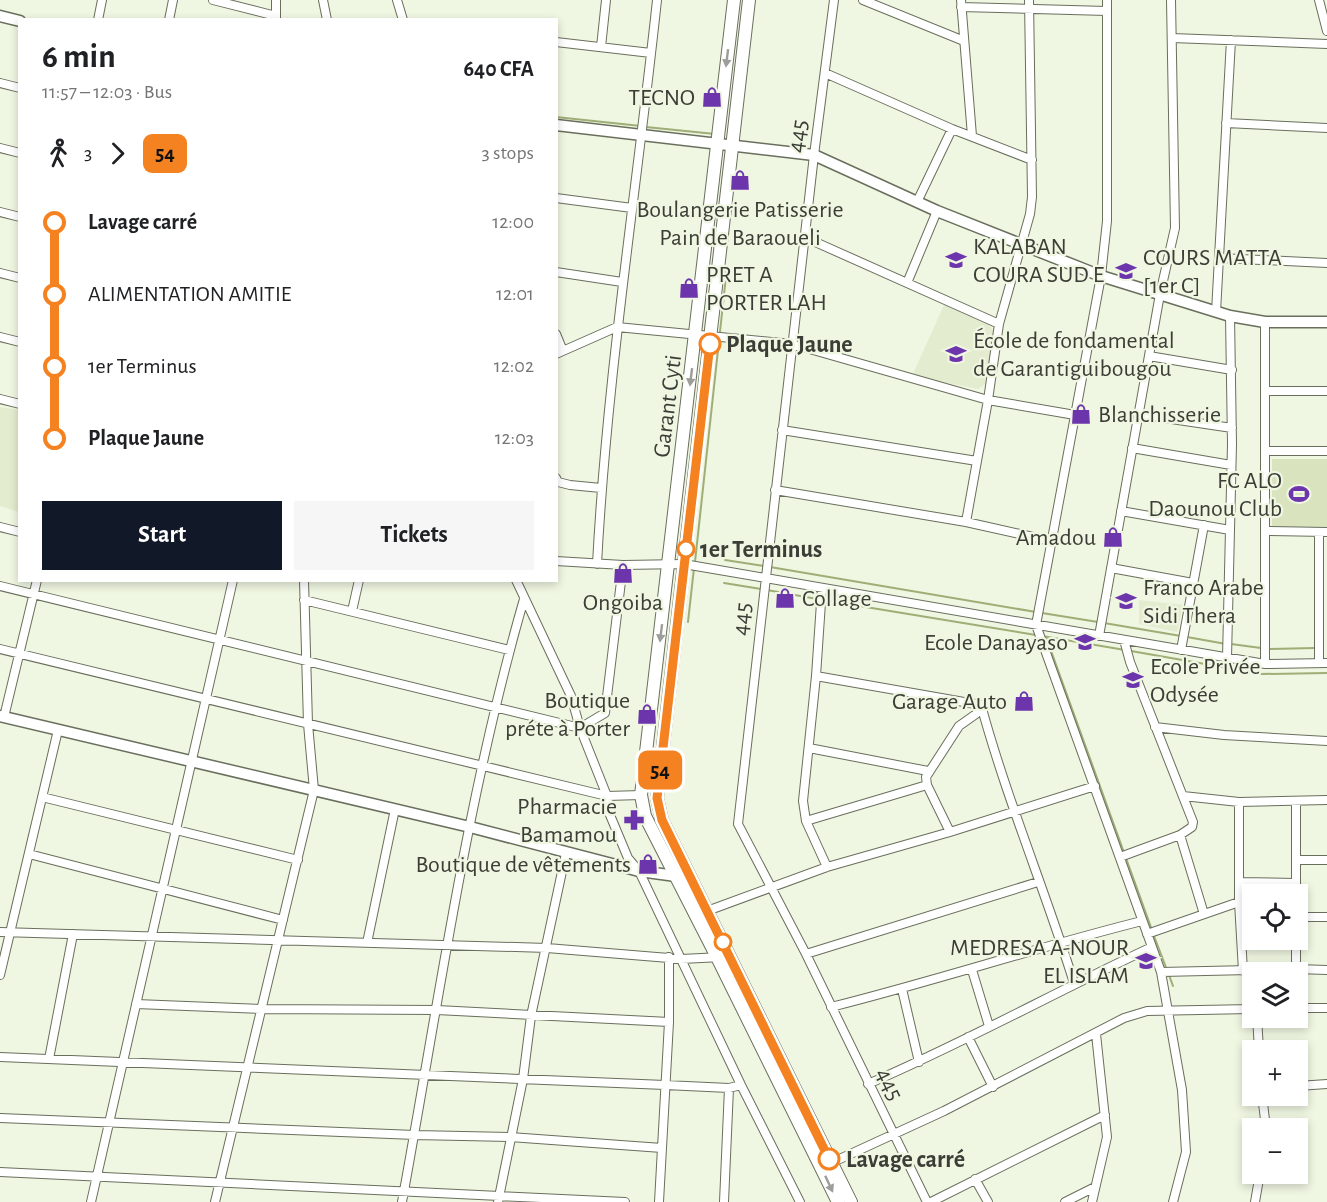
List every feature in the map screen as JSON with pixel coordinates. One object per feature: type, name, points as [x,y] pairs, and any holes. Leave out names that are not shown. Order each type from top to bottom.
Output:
[{"type":"main road","name":"Garant Cyti","points":[[724,957],[676,876],[645,816],[641,795],[734,0]]},
{"type":"main road","name":"Garant Cyti","points":[[707,911],[662,820],[659,809],[659,782],[749,0]]},
{"type":"main road","points":[[707,911],[724,957],[838,1202]]},
{"type":"main road","points":[[724,957],[851,1202]]},
{"type":"street","points":[[98,18],[102,0]]},
{"type":"street","points":[[169,18],[173,0]]},
{"type":"street","points":[[213,0],[276,18],[276,0]]},
{"type":"street","points":[[323,0],[327,18]]},
{"type":"street","points":[[397,0],[402,18]]},
{"type":"street","points":[[600,48],[606,0]]},
{"type":"street","points":[[597,564],[601,488],[617,327],[657,0]]},
{"type":"street","name":"445","points":[[834,0],[804,237],[738,824],[806,954],[927,1202]]},
{"type":"street","points":[[863,0],[964,41]]},
{"type":"street","points":[[1107,0],[1107,221],[1101,276],[1036,625],[1161,972],[1182,1090],[1186,1152],[1173,1202]]},
{"type":"street","points":[[1099,636],[1160,294],[1175,228],[1171,0]]},
{"type":"street","points":[[1319,0],[1327,31]]},
{"type":"street","points":[[972,136],[961,3],[1029,4],[1107,11]]},
{"type":"street","points":[[966,522],[999,324],[1022,244],[1032,197],[1029,4]]},
{"type":"street","points":[[0,16],[18,20]]},
{"type":"street","points":[[1172,38],[1327,44]]},
{"type":"street","points":[[1216,312],[1231,40]]},
{"type":"street","points":[[558,42],[651,53]]},
{"type":"street","points":[[825,73],[952,129],[1032,160]]},
{"type":"street","points":[[0,83],[18,88]]},
{"type":"street","points":[[1226,123],[1327,128]]},
{"type":"street","points":[[558,125],[814,155],[937,211],[1101,276],[1230,316],[1264,322],[1327,322]]},
{"type":"street","points":[[917,202],[952,129]]},
{"type":"street","points":[[0,148],[18,152]]},
{"type":"street","points":[[558,198],[632,208]]},
{"type":"street","points":[[907,283],[937,211]]},
{"type":"street","points":[[0,212],[18,216]]},
{"type":"street","points":[[804,237],[999,324]]},
{"type":"street","points":[[1219,258],[1327,263]]},
{"type":"street","points":[[558,272],[622,282]]},
{"type":"street","points":[[0,273],[18,278]]},
{"type":"street","points":[[1227,657],[1232,428],[1230,316]]},
{"type":"street","points":[[1264,322],[1264,664]]},
{"type":"street","points":[[560,353],[617,327],[792,344],[988,400],[1075,415]]},
{"type":"street","points":[[0,337],[18,342]]},
{"type":"street","points":[[1149,356],[1232,370]]},
{"type":"street","points":[[1264,391],[1327,390]]},
{"type":"street","points":[[0,399],[18,404]]},
{"type":"street","points":[[1138,414],[1232,428]]},
{"type":"street","points":[[782,430],[977,461]]},
{"type":"street","points":[[1132,448],[1231,465]]},
{"type":"street","points":[[1264,451],[1327,451]]},
{"type":"street","points":[[558,482],[570,486],[601,488]]},
{"type":"street","points":[[775,490],[966,522],[1051,541]]},
{"type":"street","points":[[1121,511],[1230,530]]},
{"type":"street","points":[[1181,650],[1204,525]]},
{"type":"street","points":[[0,527],[18,532]]},
{"type":"street","points":[[558,561],[623,565],[684,564],[1264,664],[1323,663],[1323,532],[1264,531]]},
{"type":"street","points":[[0,586],[580,728],[605,713],[623,565]]},
{"type":"street","points":[[1111,568],[1193,583]]},
{"type":"street","points":[[37,582],[2,717],[470,827],[639,871],[676,876]]},
{"type":"street","points":[[91,1202],[232,582]]},
{"type":"street","points":[[215,1202],[314,790],[308,724],[304,582]]},
{"type":"street","points":[[352,611],[359,582]]},
{"type":"street","points":[[517,582],[571,696],[580,728],[607,796],[610,815],[628,858],[639,871],[800,1202]]},
{"type":"street","points":[[822,588],[816,676],[803,801],[806,821],[827,867]]},
{"type":"street","points":[[402,1202],[470,827],[509,651],[524,599]]},
{"type":"street","points":[[304,600],[509,651]]},
{"type":"street","points":[[1120,857],[1180,835],[1192,827],[1193,822],[1130,662],[1124,640]]},
{"type":"street","points":[[0,649],[607,796],[641,795]]},
{"type":"street","points":[[816,676],[981,705]]},
{"type":"street","points":[[950,832],[927,784],[926,777],[959,726],[976,714],[981,705]]},
{"type":"street","points":[[981,705],[1013,811],[1074,983]]},
{"type":"street","points":[[1155,727],[1224,735],[1327,741]]},
{"type":"street","points":[[0,975],[58,730]]},
{"type":"street","points":[[809,748],[928,771]]},
{"type":"street","points":[[806,821],[927,784]]},
{"type":"street","points":[[707,911],[827,867],[950,832],[1095,786]]},
{"type":"street","points":[[1183,796],[1239,802],[1327,800]]},
{"type":"street","points":[[42,797],[298,860]]},
{"type":"street","points":[[1239,882],[1296,883],[1296,801]]},
{"type":"street","points":[[1239,802],[1239,902],[1242,962]]},
{"type":"street","points":[[367,943],[394,809]]},
{"type":"street","points":[[1180,835],[1204,914]]},
{"type":"street","points":[[498,1199],[523,1080],[531,1016],[566,853]]},
{"type":"street","points":[[29,854],[284,920]]},
{"type":"street","points":[[1296,860],[1327,860]]},
{"type":"street","points":[[806,954],[1038,882]]},
{"type":"street","points":[[1147,934],[1239,902]]},
{"type":"street","points":[[1308,917],[1327,917]]},
{"type":"street","points":[[831,1007],[902,990],[1061,941],[1142,921]]},
{"type":"street","points":[[0,932],[547,948],[681,959],[724,957]]},
{"type":"street","points":[[49,1059],[73,934]]},
{"type":"street","points":[[868,1084],[919,1062],[1152,946]]},
{"type":"street","points":[[659,1202],[669,1022],[669,957]]},
{"type":"street","points":[[1308,969],[1327,970]]},
{"type":"street","points":[[972,970],[989,1026]]},
{"type":"street","points":[[1161,972],[1242,971]]},
{"type":"street","points":[[902,990],[919,1062]]},
{"type":"street","points":[[136,1004],[262,1009],[437,1010],[669,1022]]},
{"type":"street","points":[[1308,1008],[1327,1008]]},
{"type":"street","points":[[831,1164],[993,1087],[1124,1018],[1147,1011],[1242,1009]]},
{"type":"street","points":[[1092,1202],[1107,1137],[1096,1034]]},
{"type":"street","points":[[968,1037],[993,1087]]},
{"type":"street","points":[[0,1057],[665,1086],[729,1088],[741,1084]]},
{"type":"street","points":[[1308,1085],[1327,1084]]},
{"type":"street","points":[[724,1202],[729,1088]]},
{"type":"street","points":[[931,1202],[1105,1115]]},
{"type":"street","points":[[0,1118],[510,1137],[662,1148]]},
{"type":"street","points":[[0,1172],[404,1191],[498,1199],[625,1202]]},
{"type":"street","points":[[975,1179],[988,1202]]},
{"type":"street","points":[[1256,1202],[1258,1184]]},
{"type":"street","points":[[1065,1202],[1095,1187]]},
{"type":"shaded area","name":"École de fondamental de Garantiguibougou","points":[[944,305],[990,325],[994,333],[985,384],[978,389],[912,376]]},
{"type":"shaded area","points":[[0,407],[18,410],[18,512],[0,506]]},
{"type":"shaded area","name":"FC ALO Daounou Club","points":[[1272,459],[1327,459],[1327,528],[1272,528]]},
{"type":"shaded area","points":[[1139,600],[1183,605],[1177,632],[1139,624]]},
{"type":"waterway","points":[[558,117],[641,126]]},
{"type":"waterway","points":[[646,127],[715,134]]},
{"type":"waterway","points":[[695,562],[727,267]]},
{"type":"waterway","points":[[725,560],[764,566]]},
{"type":"waterway","points":[[770,567],[1036,612]]},
{"type":"waterway","points":[[688,622],[694,568]]},
{"type":"waterway","points":[[724,583],[761,589]]},
{"type":"waterway","points":[[767,590],[817,599]]},
{"type":"waterway","points":[[823,600],[1036,635]]},
{"type":"waterway","points":[[1042,613],[1098,622]]},
{"type":"waterway","points":[[1104,623],[1181,636]]},
{"type":"waterway","points":[[1042,636],[1125,650]]},
{"type":"waterway","points":[[1046,637],[1152,930]]},
{"type":"waterway","points":[[1187,637],[1226,644]]},
{"type":"waterway","points":[[1231,644],[1261,648]]},
{"type":"waterway","points":[[1267,649],[1315,648]]},
{"type":"waterway","points":[[1131,651],[1262,674],[1327,673]]},
{"type":"waterway","points":[[1154,936],[1167,970]]},
{"type":"waterway","points":[[1169,975],[1173,986]]},
{"type":"bus line","name":"54","points":[[710,344],[657,798],[662,820],[829,1159]]},
{"type":"place","name":"TECNO","points":[[712,97]]},
{"type":"place","name":"Boulangerie Patisserie Pain de Baraoueli","points":[[740,180]]},
{"type":"place","name":"KALABAN COURA SUD E","points":[[956,260]]},
{"type":"place","name":"COURS MATTA [1er C]","points":[[1126,271]]},
{"type":"place","name":"PRET A PORTER LAH","points":[[689,288]]},
{"type":"place","name":"Plaque Jaune","points":[[710,344]]},
{"type":"place","name":"École de fondamental de Garantiguibougou","points":[[956,354]]},
{"type":"place","name":"Blanchisserie","points":[[1081,414]]},
{"type":"place","name":"FC ALO Daounou Club","points":[[1299,494]]},
{"type":"place","name":"Amadou","points":[[1113,537]]},
{"type":"place","name":"1er Terminus","points":[[686,549]]},
{"type":"place","name":"Ongoiba","points":[[623,573]]},
{"type":"place","name":"Collage","points":[[785,598]]},
{"type":"place","name":"Franco Arabe Sidi Thera","points":[[1126,601]]},
{"type":"place","name":"Ecole Danayaso","points":[[1085,642]]},
{"type":"place","name":"Ecole Privée Odysée","points":[[1133,680]]},
{"type":"place","name":"Garage Auto","points":[[1024,701]]},
{"type":"place","name":"Boutique préte à Porter","points":[[647,714]]},
{"type":"place","name":"Pharmacie Bamamou","points":[[634,820]]},
{"type":"place","name":"Boutique de vêtements","points":[[648,864]]},
{"type":"place","name":"MEDRESA A-NOUR EL ISLAM","points":[[1146,961]]},
{"type":"place","name":"Lavage carré","points":[[829,1159]]}]
